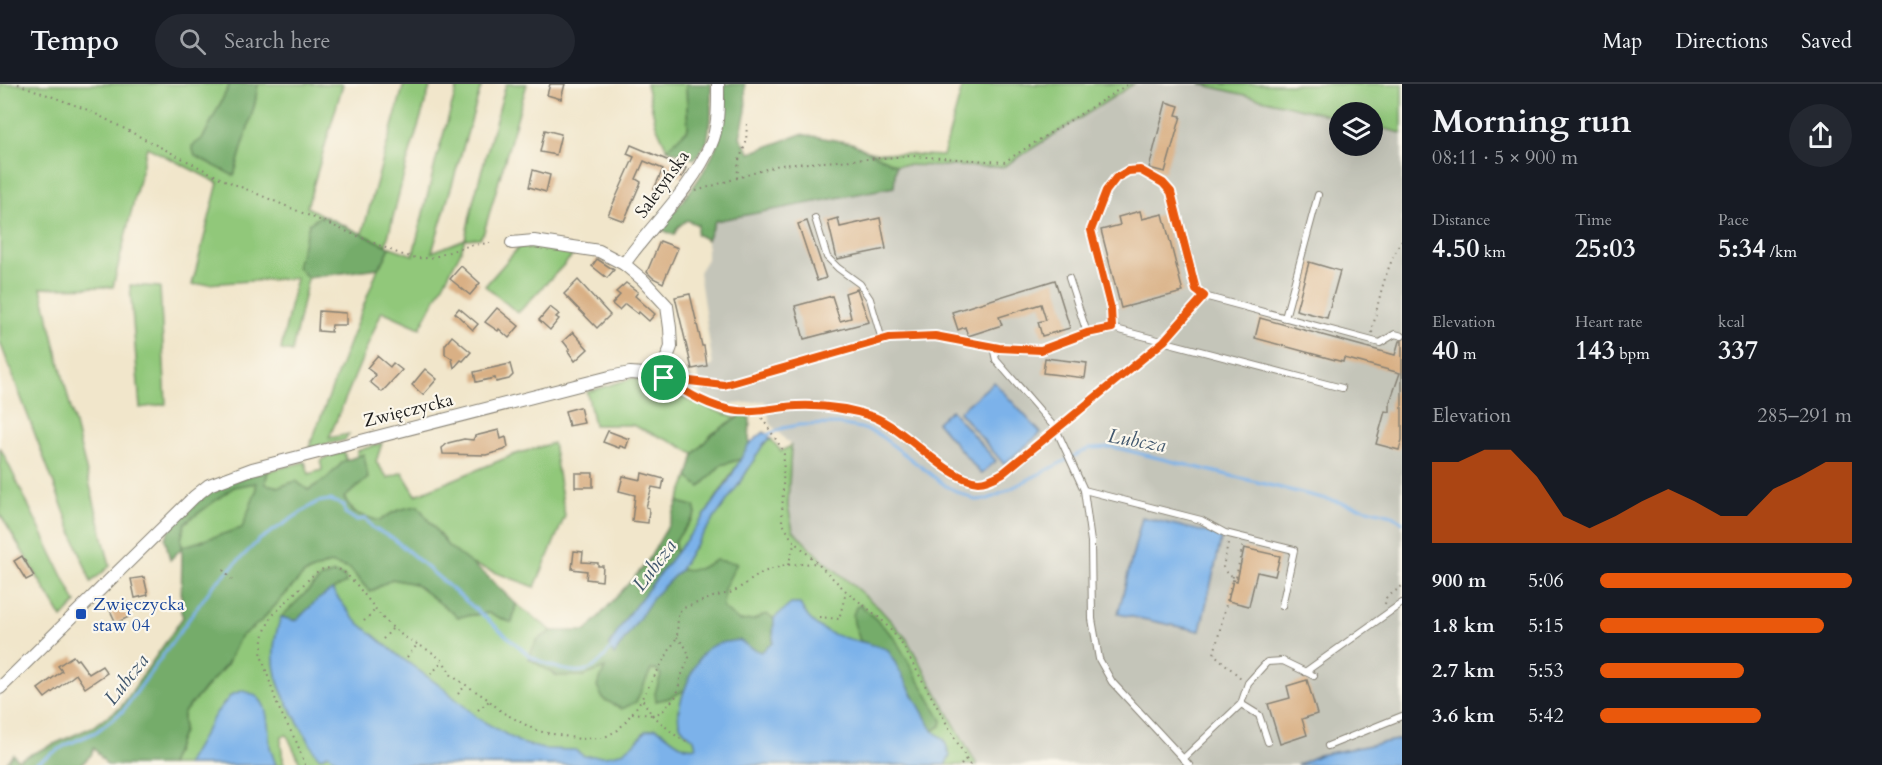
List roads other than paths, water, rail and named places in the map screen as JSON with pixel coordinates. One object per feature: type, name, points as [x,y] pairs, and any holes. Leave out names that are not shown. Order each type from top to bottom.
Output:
[{"type":"street","name":"Saletyńska","points":[[624,264],[685,189],[712,142],[718,84]]},
{"type":"street","points":[[512,243],[534,241],[599,250],[624,264],[643,280],[667,306],[671,347],[662,377]]},
{"type":"street","name":"Zwięczycka","points":[[0,688],[159,530],[209,485],[252,469],[610,377],[630,373],[662,377]]},
{"type":"lane","points":[[1112,328],[1111,309],[1091,230],[1106,191],[1116,178],[1128,171],[1140,170],[1163,183],[1171,192],[1196,290],[1204,296],[1380,343],[1395,334],[1402,336]]},
{"type":"lane","points":[[1285,318],[1318,195]]},
{"type":"lane","points":[[815,218],[827,257],[860,284],[870,299],[882,340]]},
{"type":"lane","points":[[1069,278],[1087,333]]},
{"type":"lane","points":[[662,377],[708,403],[738,411],[797,406],[855,411],[894,428],[945,467],[977,482],[990,480],[1003,473],[1164,341],[1204,296]]},
{"type":"lane","points":[[662,377],[724,385],[889,338],[935,336],[993,346],[1041,350],[1087,333],[1112,328],[1342,388]]},
{"type":"lane","points":[[993,346],[996,360],[1056,429],[1084,490],[1090,542],[1092,619],[1099,659],[1112,682],[1190,765]]},
{"type":"lane","points":[[1084,490],[1201,520],[1230,534],[1294,550],[1282,606]]},
{"type":"lane","points":[[1305,672],[1402,603]]},
{"type":"lane","points":[[1184,759],[1241,704],[1248,683],[1267,662],[1283,661],[1314,676]]},
{"type":"lane","points":[[1241,704],[1259,715],[1268,742]]},
{"type":"lane","points":[[1328,746],[1402,716]]},
{"type":"water","points":[[994,382],[1041,433],[1004,464],[959,412]]},
{"type":"water","points":[[951,410],[996,461],[981,474],[937,422]]},
{"type":"water","points":[[764,432],[771,439],[764,443],[680,570],[655,595],[614,655],[609,646],[626,618],[703,518],[729,480],[749,444]]},
{"type":"water","points":[[1142,517],[1222,536],[1200,631],[1118,614]]},
{"type":"water","points":[[332,590],[354,619],[479,719],[521,743],[543,749],[575,750],[584,756],[621,753],[637,741],[645,731],[656,728],[679,744],[696,747],[694,739],[681,727],[679,715],[686,685],[704,652],[716,644],[739,640],[761,652],[773,643],[774,618],[791,604],[800,604],[809,618],[828,632],[888,650],[933,731],[944,739],[950,756],[945,765],[344,765],[328,754],[320,758],[315,753],[288,705],[274,665],[276,635],[281,617],[296,621],[316,601]]},
{"type":"water","points":[[241,691],[251,693],[263,704],[268,720],[270,748],[276,765],[186,765],[216,713],[231,695]]},
{"type":"water","points":[[1402,739],[1402,765],[1297,765],[1319,755]]},
{"type":"waterway","name":"Lubcza","points":[[765,436],[783,428],[799,425],[838,424],[861,428],[878,434],[946,486],[975,500],[988,499],[1002,493],[1090,448],[1113,447],[1392,515],[1402,522]]},
{"type":"waterway","name":"Lubcza","points":[[33,765],[66,745],[96,732],[123,711],[212,587],[259,540],[317,502],[330,500],[344,505],[345,513],[356,520],[366,519],[373,528],[394,539],[531,657],[561,669],[585,671],[597,664],[612,647]]},
{"type":"place","name":"Zwięczycka staw 04","points":[[81,614]]}]
